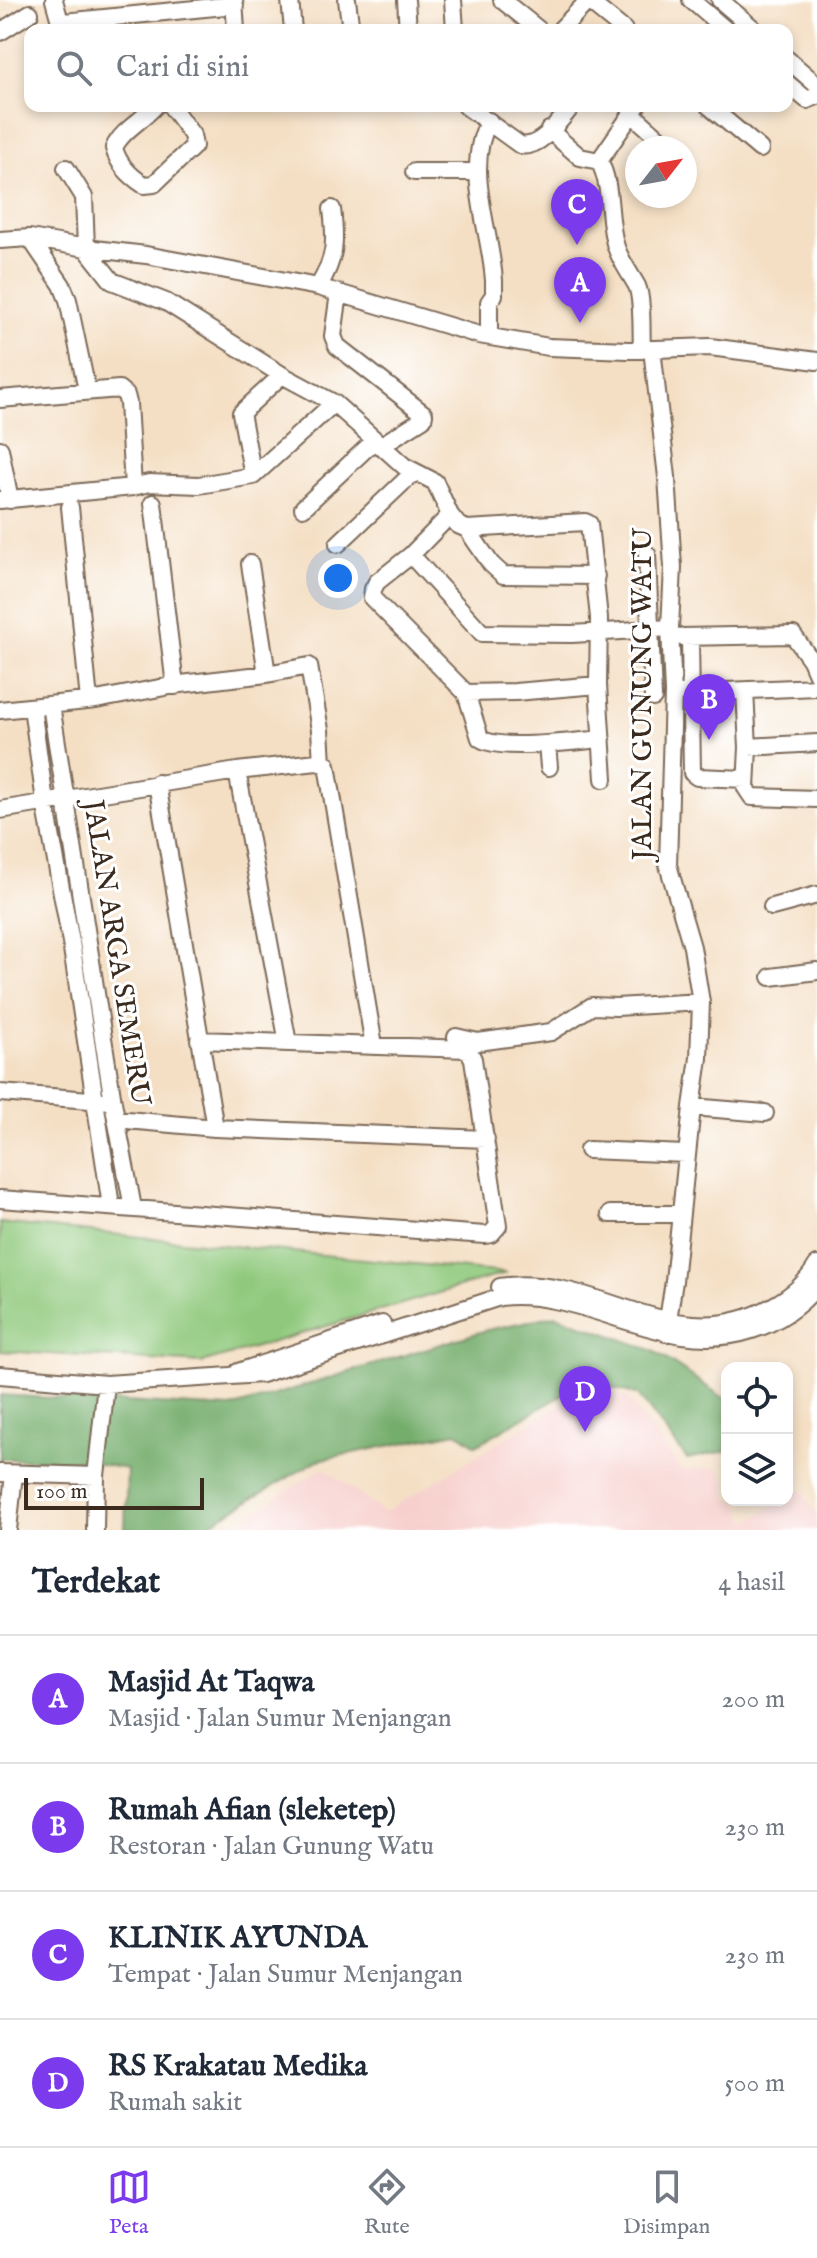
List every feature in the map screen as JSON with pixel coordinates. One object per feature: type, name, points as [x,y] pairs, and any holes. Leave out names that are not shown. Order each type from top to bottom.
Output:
[{"type":"street","points":[[54,0],[59,18],[64,22],[135,23],[235,3],[236,24]]},
{"type":"street","points":[[290,0],[292,24]]},
{"type":"street","points":[[347,0],[350,24]]},
{"type":"street","points":[[406,0],[408,24]]},
{"type":"street","points":[[453,0],[456,24]]},
{"type":"street","points":[[502,0],[532,24]]},
{"type":"street","points":[[566,24],[588,0],[617,24]]},
{"type":"street","points":[[691,0],[719,24]]},
{"type":"street","points":[[720,0],[747,24]]},
{"type":"street","points":[[0,32],[30,13]]},
{"type":"street","points":[[793,64],[817,85]]},
{"type":"street","points":[[793,88],[807,100],[817,96]]},
{"type":"street","points":[[149,112],[119,138],[114,148],[117,159],[126,171],[144,185],[154,184],[194,146],[192,135],[175,112]]},
{"type":"street","points":[[489,336],[489,302],[494,295],[494,281],[478,172],[479,145],[488,114],[524,146],[531,146],[566,112]]},
{"type":"street","points":[[549,130],[580,157],[599,161],[632,112]]},
{"type":"street","points":[[637,112],[659,136]]},
{"type":"street","points":[[716,112],[760,149]]},
{"type":"street","name":"JALAN GUNUNG WATU","points":[[599,161],[607,175],[608,208],[616,247],[626,272],[638,288],[671,543],[670,632],[681,693],[668,865],[692,947],[701,1002],[699,1058],[667,1327]]},
{"type":"street","points":[[66,168],[84,197],[86,248],[112,281],[166,302],[282,375],[334,403],[377,444],[414,472],[435,482],[458,525],[467,529],[585,522],[591,527],[600,631],[598,685],[604,779]]},
{"type":"street","points":[[414,172],[478,172]]},
{"type":"street","points":[[318,287],[334,255],[336,239],[332,209]]},
{"type":"street","points":[[0,240],[30,238],[146,255],[318,287],[489,336],[549,347],[710,347],[817,361]]},
{"type":"street","points":[[30,238],[62,285],[68,300],[87,390]]},
{"type":"street","points":[[303,508],[377,444],[423,419],[424,414],[337,346],[333,336],[339,293]]},
{"type":"street","points":[[253,476],[241,413],[282,375]]},
{"type":"street","points":[[0,399],[119,389],[126,395],[128,403],[133,487]]},
{"type":"street","points":[[0,449],[5,500],[149,483],[199,485],[253,476],[334,403]]},
{"type":"street","points":[[338,544],[414,472]]},
{"type":"street","points":[[153,503],[175,686]]},
{"type":"street","points":[[70,507],[89,701]]},
{"type":"street","points":[[450,515],[411,555],[374,585],[372,598],[466,693],[484,742],[495,745],[547,744],[602,739]]},
{"type":"street","points":[[467,529],[491,564],[503,575],[596,576]]},
{"type":"street","points":[[647,554],[653,698]]},
{"type":"street","points":[[411,555],[482,633],[572,634],[650,629],[690,638],[793,635],[817,674]]},
{"type":"street","points":[[250,564],[267,674]]},
{"type":"street","points":[[690,638],[681,693],[692,773],[697,777],[746,779]]},
{"type":"street","points":[[0,710],[89,701],[309,666],[322,762]]},
{"type":"street","points":[[466,693],[598,685]]},
{"type":"street","points":[[681,693],[817,687]]},
{"type":"street","points":[[745,691],[748,747],[746,788],[752,797],[817,799]]},
{"type":"street","name":"JALAN ARGA SEMERU","points":[[51,705],[104,1101],[111,1206]]},
{"type":"street","name":"JALAN ARGA SEMERU","points":[[32,707],[45,802],[71,942],[104,1101],[116,1119],[133,1208]]},
{"type":"street","points":[[748,747],[817,743]]},
{"type":"street","points":[[547,744],[549,767]]},
{"type":"street","points":[[0,810],[237,771],[322,762],[329,767],[374,1046]]},
{"type":"street","points":[[237,771],[288,1043]]},
{"type":"street","points":[[157,783],[215,1128]]},
{"type":"street","points":[[772,907],[817,895]]},
{"type":"street","points":[[771,977],[817,971]]},
{"type":"street","points":[[445,1047],[454,1037],[478,1042],[551,1032],[592,1006],[701,1002]]},
{"type":"street","points":[[0,1199],[491,1234],[498,1226],[486,1139],[468,1049],[199,1040]]},
{"type":"street","points":[[0,1093],[104,1101]]},
{"type":"street","points":[[692,1107],[765,1113]]},
{"type":"street","points":[[116,1119],[215,1128],[486,1139]]},
{"type":"street","points":[[588,1150],[686,1154]]},
{"type":"street","points":[[610,1214],[681,1214]]},
{"type":"street","points":[[667,1327],[727,1325],[759,1314],[799,1288],[817,1265]]},
{"type":"street","points":[[0,1375],[106,1384],[262,1374],[500,1297],[519,1295],[552,1299],[705,1338],[733,1336],[776,1320],[809,1296],[817,1286]]},
{"type":"street","points":[[95,1530],[96,1476],[106,1384]]},
{"type":"street","points":[[8,1530],[7,1473],[96,1476]]},
{"type":"shaded area","points":[[579,1393],[626,1396],[681,1470],[718,1468],[721,1473],[721,1506],[739,1506],[748,1522],[773,1506],[793,1506],[793,1493],[800,1488],[817,1514],[817,1530],[227,1530],[323,1467],[384,1513]]},
{"type":"green space","points":[[0,1223],[506,1273],[202,1363],[0,1351]]},
{"type":"green space","points":[[556,1315],[654,1351],[721,1396],[721,1452],[687,1459],[638,1395],[587,1381],[476,1445],[457,1432],[318,1460],[199,1530],[125,1530],[127,1469],[77,1460],[0,1459],[0,1395],[231,1408],[487,1330]]},
{"type":"place","name":"KLINIK AYUNDA","points":[[577,245]]},
{"type":"place","name":"Masjid At Taqwa","points":[[580,323]]},
{"type":"place","name":"Rumah Afian (sleketep)","points":[[709,740]]},
{"type":"place","name":"RS Krakatau Medika","points":[[585,1432]]}]
